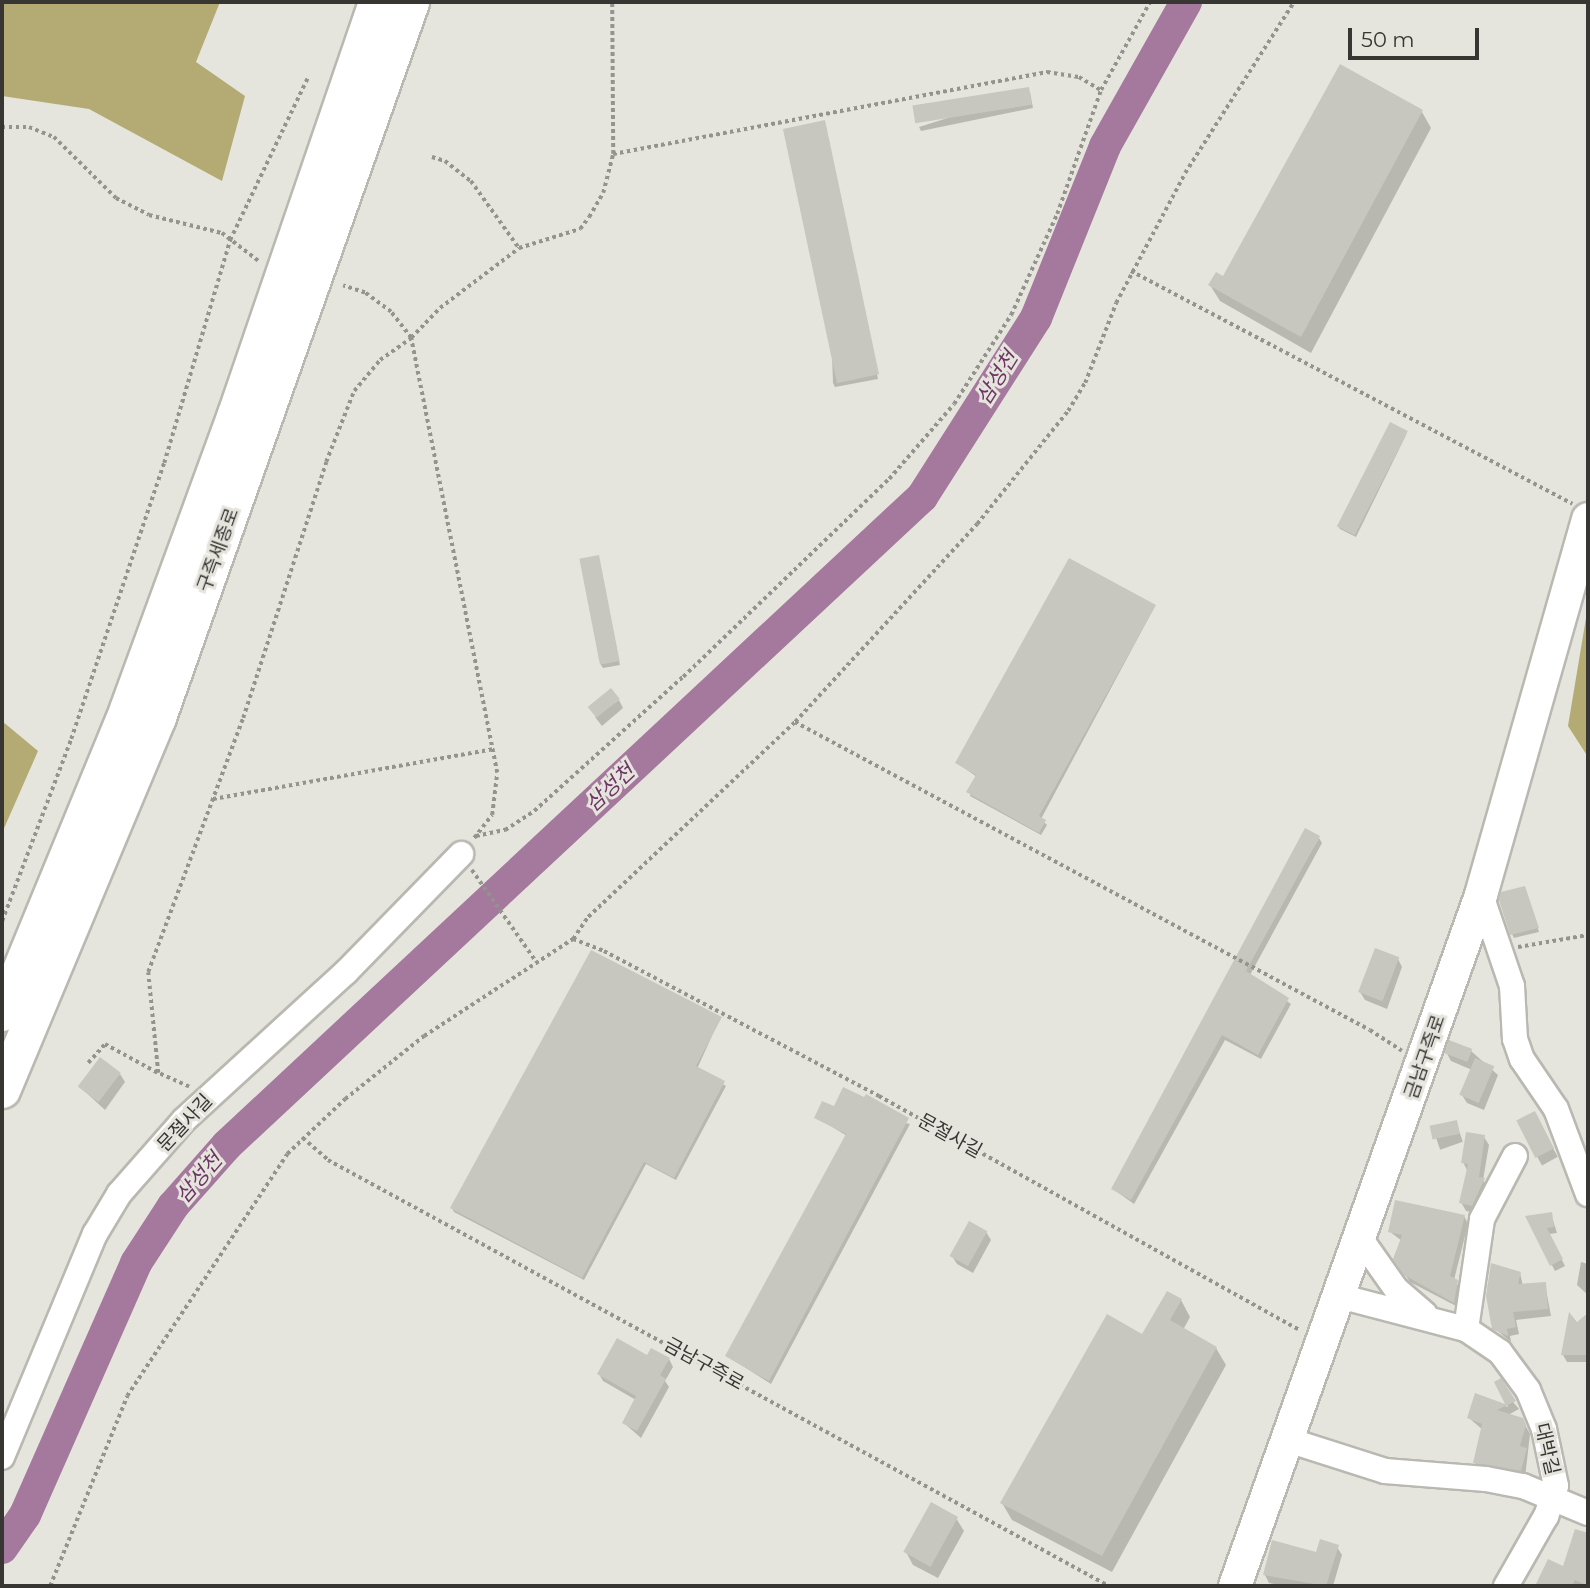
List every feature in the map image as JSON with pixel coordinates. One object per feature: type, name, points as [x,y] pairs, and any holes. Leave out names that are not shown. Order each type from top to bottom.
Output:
[{"type":"highway","name":"구즉세종로","points":[[2,1013],[127,709],[235,414],[376,2]]},
{"type":"highway","name":"구즉세종로","points":[[2,1090],[158,717],[411,2]]},
{"type":"main road","name":"금남구즉로","points":[[1235,1586],[1481,895],[1582,512]]},
{"type":"street","name":"문절사길","points":[[2,1457],[28,1403],[95,1234],[118,1194],[209,1096],[346,972],[469,853]]},
{"type":"street","points":[[1481,895],[1512,986],[1515,1039],[1522,1059],[1556,1109],[1588,1193]]},
{"type":"street","points":[[1466,1329],[1482,1219],[1515,1156]]},
{"type":"street","name":"대박길","points":[[1360,1238],[1396,1289],[1429,1317]]},
{"type":"street","name":"대박길","points":[[1339,1296],[1429,1317],[1466,1329],[1500,1352],[1528,1390],[1544,1429],[1556,1486],[1506,1586]]},
{"type":"street","points":[[1288,1440],[1385,1471],[1486,1479],[1552,1497],[1588,1513]]},
{"type":"path","points":[[158,1073],[148,972],[212,799],[354,391],[380,360],[411,338],[440,308],[519,248],[580,229],[603,192],[613,154],[612,2]]},
{"type":"path","points":[[469,853],[534,811],[683,677],[888,479],[954,404],[1012,315],[1057,214],[1101,90],[1150,2]]},
{"type":"path","points":[[51,1586],[127,1396],[267,1180],[303,1138],[424,1036],[573,939],[588,918],[795,722],[976,524],[1068,411],[1085,383],[1132,271],[1185,173],[1294,2]]},
{"type":"path","points":[[613,154],[1046,72],[1079,77],[1101,90]]},
{"type":"path","points":[[2,921],[71,739],[164,463],[230,240],[308,77]]},
{"type":"path","points":[[2,127],[29,127],[54,137],[103,188],[149,215],[222,233],[260,262]]},
{"type":"path","points":[[432,157],[445,160],[471,181],[519,248]]},
{"type":"path","points":[[1132,271],[1582,512]]},
{"type":"path","points":[[342,286],[365,293],[391,312],[411,338],[493,749],[497,795],[492,815],[469,853]]},
{"type":"path","points":[[795,722],[1370,1030],[1421,1068]]},
{"type":"path","points":[[212,799],[493,749]]},
{"type":"path","points":[[469,853],[537,963]]},
{"type":"path","points":[[1499,944],[1520,947],[1588,935]]},
{"type":"path","name":"문절사길","points":[[573,939],[604,951],[879,1096],[1323,1342]]},
{"type":"path","points":[[88,1063],[105,1044],[158,1073],[209,1096]]},
{"type":"path","name":"금남구즉로","points":[[303,1138],[328,1160],[1109,1586]]},
{"type":"shaded area","points":[[2,2],[220,2],[196,62],[245,96],[222,181],[89,109],[2,96]]},
{"type":"shaded area","points":[[1588,606],[1588,757],[1568,726]]},
{"type":"shaded area","points":[[2,721],[38,751],[2,833]]},
{"type":"building","points":[[1340,64],[1423,110],[1301,337],[1208,285],[1216,272],[1223,276]]},
{"type":"building","points":[[1029,87],[1032,105],[915,123],[912,105]]},
{"type":"building","points":[[825,120],[879,374],[837,383],[783,129]]},
{"type":"building","points":[[1390,422],[1408,431],[1355,535],[1337,526]]},
{"type":"building","points":[[599,555],[620,661],[600,665],[579,559]]},
{"type":"building","points":[[1069,558],[1156,605],[1039,816],[1046,820],[1039,833],[966,792],[976,775],[955,763]]},
{"type":"building","points":[[611,688],[620,699],[596,718],[588,707]]},
{"type":"building","points":[[1305,828],[1320,836],[1246,971],[1289,998],[1258,1055],[1222,1035],[1131,1200],[1111,1189]]},
{"type":"building","points":[[1525,886],[1539,928],[1510,935],[1499,900],[1501,892]]},
{"type":"building","points":[[1375,948],[1399,957],[1382,1001],[1358,992]]},
{"type":"building","points":[[591,950],[722,1017],[696,1066],[725,1081],[674,1178],[644,1162],[582,1278],[450,1208]]},
{"type":"building","points":[[1449,1040],[1472,1049],[1467,1062],[1444,1053]]},
{"type":"building","points":[[100,1057],[121,1073],[98,1102],[78,1087]]},
{"type":"building","points":[[1475,1058],[1494,1066],[1479,1103],[1459,1095]]},
{"type":"building","points":[[843,1087],[864,1097],[866,1094],[909,1118],[769,1381],[725,1356],[846,1134],[814,1118],[822,1101],[834,1106]]},
{"type":"building","points":[[1535,1111],[1554,1148],[1535,1158],[1516,1121]]},
{"type":"building","points":[[1457,1120],[1460,1134],[1433,1140],[1430,1126]]},
{"type":"building","points":[[1466,1132],[1485,1135],[1479,1177],[1485,1178],[1472,1206],[1459,1203],[1468,1164],[1461,1163]]},
{"type":"building","points":[[1395,1200],[1465,1215],[1450,1276],[1458,1280],[1454,1303],[1404,1275],[1393,1259],[1402,1235],[1388,1232]]},
{"type":"building","points":[[1552,1212],[1554,1227],[1547,1228],[1563,1259],[1550,1266],[1525,1216]]},
{"type":"building","points":[[969,1221],[987,1231],[968,1266],[950,1256]]},
{"type":"building","points":[[1491,1263],[1521,1272],[1518,1284],[1546,1282],[1548,1309],[1513,1312],[1516,1327],[1507,1329],[1508,1336],[1492,1329],[1486,1296]]},
{"type":"building","points":[[1167,1291],[1182,1299],[1170,1320],[1217,1347],[1102,1556],[1000,1503],[1107,1314],[1142,1334]]},
{"type":"building","points":[[1569,1312],[1577,1322],[1588,1313],[1588,1355],[1561,1355]]},
{"type":"building","points":[[617,1338],[647,1355],[651,1348],[670,1358],[660,1375],[666,1379],[637,1431],[622,1423],[636,1396],[597,1374]]},
{"type":"building","points":[[1501,1378],[1516,1401],[1497,1410],[1523,1418],[1526,1425],[1520,1446],[1527,1448],[1521,1471],[1473,1463],[1482,1424],[1467,1418],[1475,1393],[1505,1404],[1494,1382]]},
{"type":"building","points":[[931,1502],[958,1517],[930,1567],[903,1552]]},
{"type":"building","points":[[1575,1529],[1588,1533],[1588,1586],[1575,1580],[1572,1586],[1535,1586],[1548,1559],[1563,1566]]},
{"type":"building","points":[[1320,1539],[1339,1545],[1326,1586],[1263,1575],[1272,1540],[1316,1552]]},
{"type":"waterway","name":"삼성천","points":[[2,1548],[25,1515],[136,1263],[173,1206],[227,1145],[922,497],[1036,318],[1105,146],[1186,2]]}]
